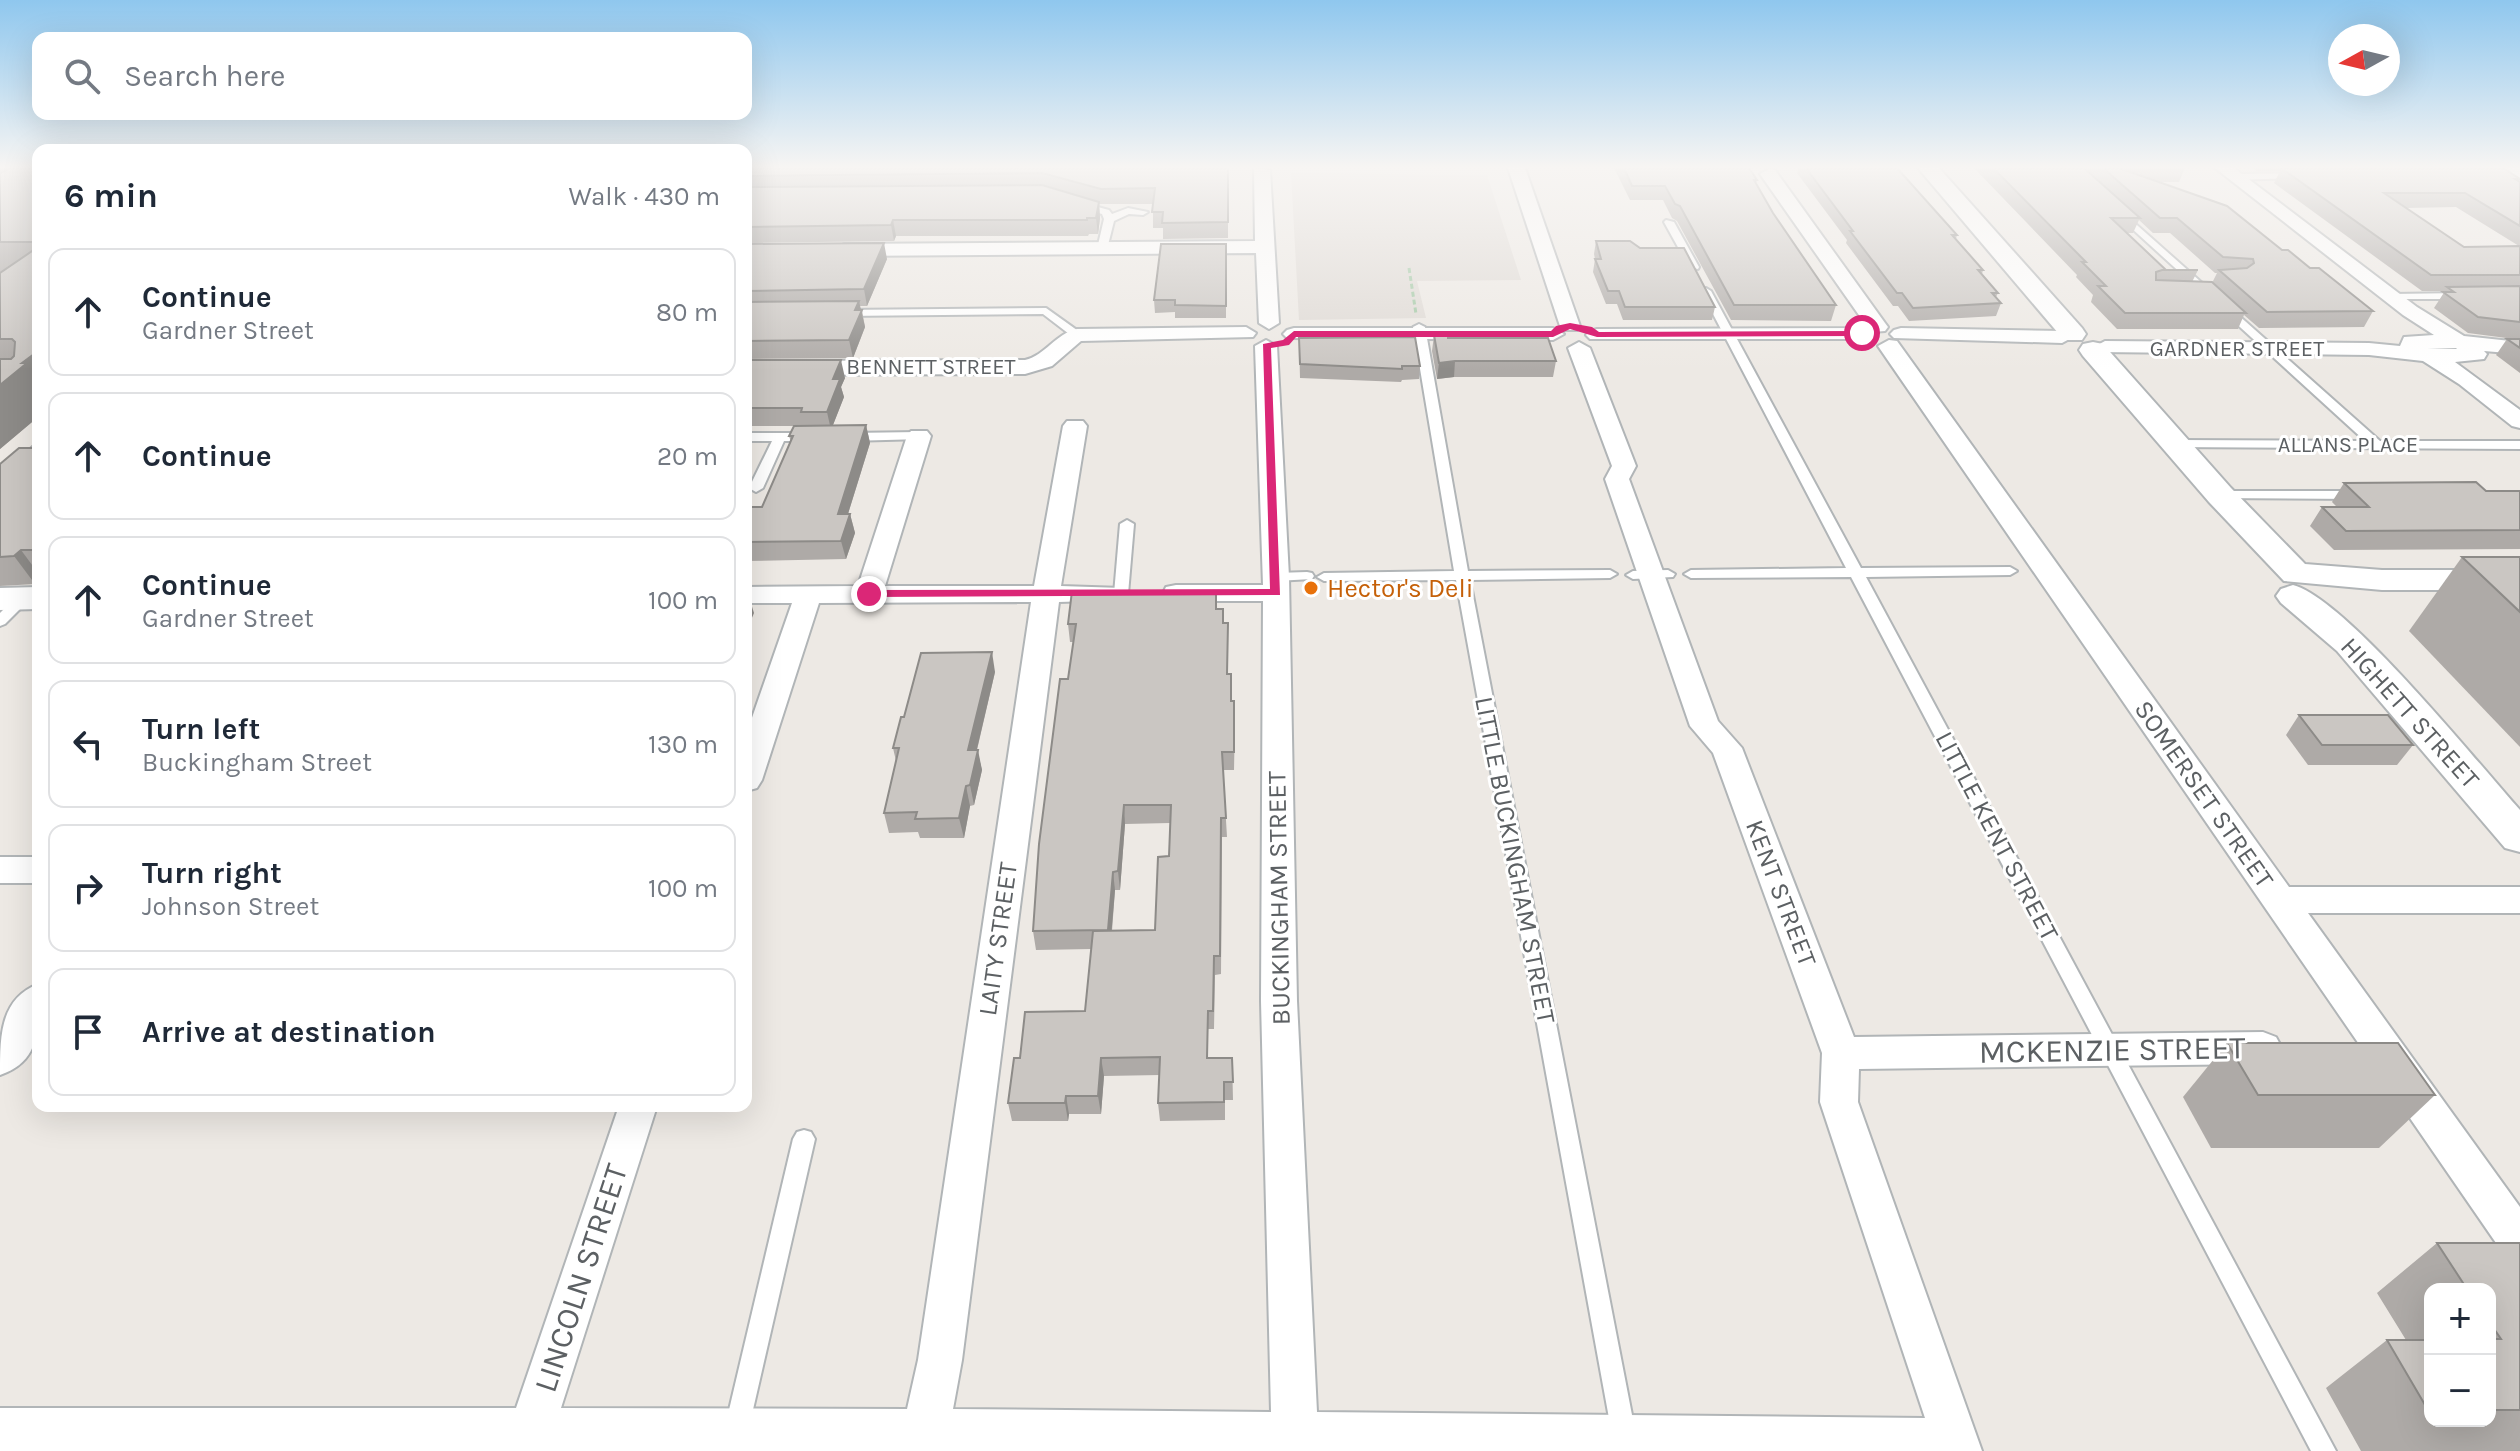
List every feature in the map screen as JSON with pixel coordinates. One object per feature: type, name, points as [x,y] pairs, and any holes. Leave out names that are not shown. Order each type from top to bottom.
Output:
[{"type":"street","name":"BUCKINGHAM STREET","points":[[1264,236],[1286,582],[1279,1001],[1295,1443]]},
{"type":"street","name":"KENT STREET","points":[[1540,236],[1624,466],[1617,479],[1705,726],[1727,748],[1841,1053],[1839,1102],[1958,1446]]},
{"type":"street","name":"SOMERSET STREET","points":[[1812,236],[2039,571],[2279,900],[2520,1242]]},
{"type":"street","name":"HIGHETT STREET","points":[[1988,236],[2298,582],[2520,837]]},
{"type":"street","points":[[2291,236],[2389,307],[2419,317],[2467,348],[2520,397]]},
{"type":"street","points":[[2304,236],[2389,307],[2417,348],[2470,382],[2520,421]]},
{"type":"street","points":[[817,251],[1265,247]]},
{"type":"street","name":"GARDNER STREET","points":[[1269,334],[1420,330],[1575,336],[1882,335],[2271,349],[2467,348]]},
{"type":"street","points":[[1077,335],[1269,334]]},
{"type":"street","name":"BENNETT STREET","points":[[752,368],[1025,367],[1043,364],[1053,358],[1064,340],[1077,335]]},
{"type":"street","points":[[2467,348],[2516,348]]},
{"type":"street","points":[[2470,382],[2502,382]]},
{"type":"street","name":"LAITY STREET","points":[[928,1442],[931,1381],[941,1353],[1046,595],[1075,426]]},
{"type":"street","points":[[869,594],[919,436]]},
{"type":"street","points":[[2298,582],[2520,580]]},
{"type":"street","points":[[752,595],[1121,594],[1286,582]]},
{"type":"street","name":"HIGHETT STREET","points":[[2298,582],[2337,587],[2344,594],[2343,604],[2353,626],[2375,654],[2520,814]]},
{"type":"street","points":[[752,762],[808,595]]},
{"type":"street","points":[[2343,604],[2520,599]]},
{"type":"street","points":[[0,870],[32,870]]},
{"type":"street","points":[[2279,900],[2520,900]]},
{"type":"street","points":[[2340,1048],[2383,1047]]},
{"type":"street","name":"MCKENZIE STREET","points":[[1841,1053],[2293,1048]]},
{"type":"street","name":"LINCOLN STREET","points":[[528,1442],[636,1112]]},
{"type":"street","points":[[0,1431],[528,1442],[735,1433],[928,1442],[1958,1446]]},
{"type":"lane","points":[[1102,249],[1105,236]]},
{"type":"lane","name":"LITTLE KENT STREET","points":[[1676,236],[2113,1049],[2324,1451]]},
{"type":"lane","points":[[2145,236],[2377,445]]},
{"type":"lane","points":[[2193,279],[2208,278]]},
{"type":"lane","points":[[2194,292],[2207,292]]},
{"type":"lane","points":[[2389,307],[2475,296]]},
{"type":"lane","points":[[825,313],[1046,311],[1077,335]]},
{"type":"lane","name":"LITTLE BUCKINGHAM STREET","points":[[1420,330],[1462,575],[1626,1445]]},
{"type":"lane","points":[[752,437],[919,436]]},
{"type":"lane","points":[[756,488],[780,437]]},
{"type":"lane","name":"ALLANS PLACE","points":[[2175,444],[2520,445]]},
{"type":"lane","points":[[2220,495],[2379,494]]},
{"type":"lane","points":[[1121,594],[1127,524]]},
{"type":"lane","points":[[1691,574],[2010,571]]},
{"type":"lane","points":[[1324,577],[1610,574]]},
{"type":"lane","points":[[735,1433],[804,1139]]},
{"type":"path","points":[[1409,268],[1420,330]]},
{"type":"shaded area","points":[[1294,236],[1507,236],[1521,280],[1417,281],[1426,318],[1299,320]]},
{"type":"building","points":[[0,236],[32,236],[32,242],[0,242]]},
{"type":"building","points":[[1696,236],[1789,236],[1836,305],[1734,305]]},
{"type":"building","points":[[1854,236],[1953,236],[1983,270],[1978,270],[1998,293],[1992,293],[2001,303],[1913,308],[1902,293],[1897,293]]},
{"type":"building","points":[[2060,236],[2130,236],[2166,270],[2156,272],[2156,280],[2212,282],[2246,313],[2125,313],[2098,286],[2106,286],[2082,262],[2086,262]]},
{"type":"building","points":[[2198,236],[2264,236],[2310,268],[2319,268],[2373,311],[2267,312],[2219,270],[2247,268],[2254,263],[2253,259],[2223,257]]},
{"type":"building","points":[[2376,236],[2447,236],[2464,247],[2520,246],[2520,275],[2431,275]]},
{"type":"building","points":[[1596,241],[1630,241],[1640,248],[1684,248],[1715,307],[1625,307],[1619,291],[1608,291],[1595,259],[1601,259]]},
{"type":"building","points":[[884,243],[864,289],[752,291],[752,244]]},
{"type":"building","points":[[1161,244],[1226,244],[1226,306],[1175,305],[1175,300],[1154,300]]},
{"type":"building","points":[[32,251],[32,356],[0,385],[0,359],[14,356],[15,342],[0,339],[0,273]]},
{"type":"building","points":[[2520,286],[2520,322],[2478,317],[2443,292],[2454,292],[2447,287]]},
{"type":"building","points":[[859,301],[855,310],[862,310],[849,340],[752,341],[752,302]]},
{"type":"building","points":[[1434,335],[1448,335],[1448,338],[1548,338],[1556,361],[1439,363]]},
{"type":"building","points":[[1415,337],[1420,366],[1402,366],[1402,369],[1300,364],[1299,338]]},
{"type":"building","points":[[2507,339],[2520,339],[2520,348]]},
{"type":"building","points":[[752,360],[841,360],[833,379],[840,379],[827,412],[801,412],[802,408],[752,408]]},
{"type":"building","points":[[866,425],[838,514],[850,514],[841,541],[752,542],[752,507],[762,507],[793,436],[789,436],[794,426]]},
{"type":"building","points":[[19,448],[32,448],[32,550],[0,557],[0,464]]},
{"type":"building","points":[[2476,482],[2486,491],[2520,491],[2520,530],[2346,531],[2322,507],[2369,507],[2344,483]]},
{"type":"building","points":[[2462,557],[2520,557],[2520,612]]},
{"type":"building","points":[[1072,591],[1216,591],[1216,609],[1223,609],[1223,623],[1228,623],[1227,674],[1231,674],[1231,701],[1234,701],[1234,752],[1222,752],[1226,818],[1221,818],[1220,956],[1214,956],[1213,1011],[1208,1011],[1207,1058],[1232,1058],[1233,1082],[1224,1082],[1224,1102],[1158,1103],[1160,1057],[1101,1058],[1098,1096],[1066,1096],[1065,1103],[1008,1103],[1014,1058],[1020,1058],[1025,1012],[1085,1011],[1093,931],[1155,930],[1158,857],[1169,856],[1171,805],[1124,805],[1118,871],[1113,872],[1108,930],[1033,931],[1039,844],[1060,679],[1068,679],[1076,624],[1068,624]]},
{"type":"building","points":[[992,652],[968,750],[978,750],[959,818],[915,819],[917,812],[884,813],[899,748],[893,748],[921,653]]},
{"type":"building","points":[[2299,715],[2388,715],[2413,745],[2322,745]]},
{"type":"building","points":[[2227,1043],[2398,1043],[2435,1095],[2258,1095]]},
{"type":"building","points":[[2437,1243],[2520,1243],[2520,1410],[2496,1410],[2496,1339],[2501,1339],[2496,1332],[2496,1283],[2463,1283]]},
{"type":"building","points":[[2387,1340],[2424,1340],[2424,1403]]},
{"type":"tram line","points":[[0,474],[32,446]]},
{"type":"place","name":"Hector's Deli","points":[[1311,588]]},
{"type":"route","points":[[869,594],[1276,593],[1266,346],[1286,343],[1294,334],[1553,334],[1559,328],[1570,326],[1589,329],[1597,335],[1862,333]]}]
